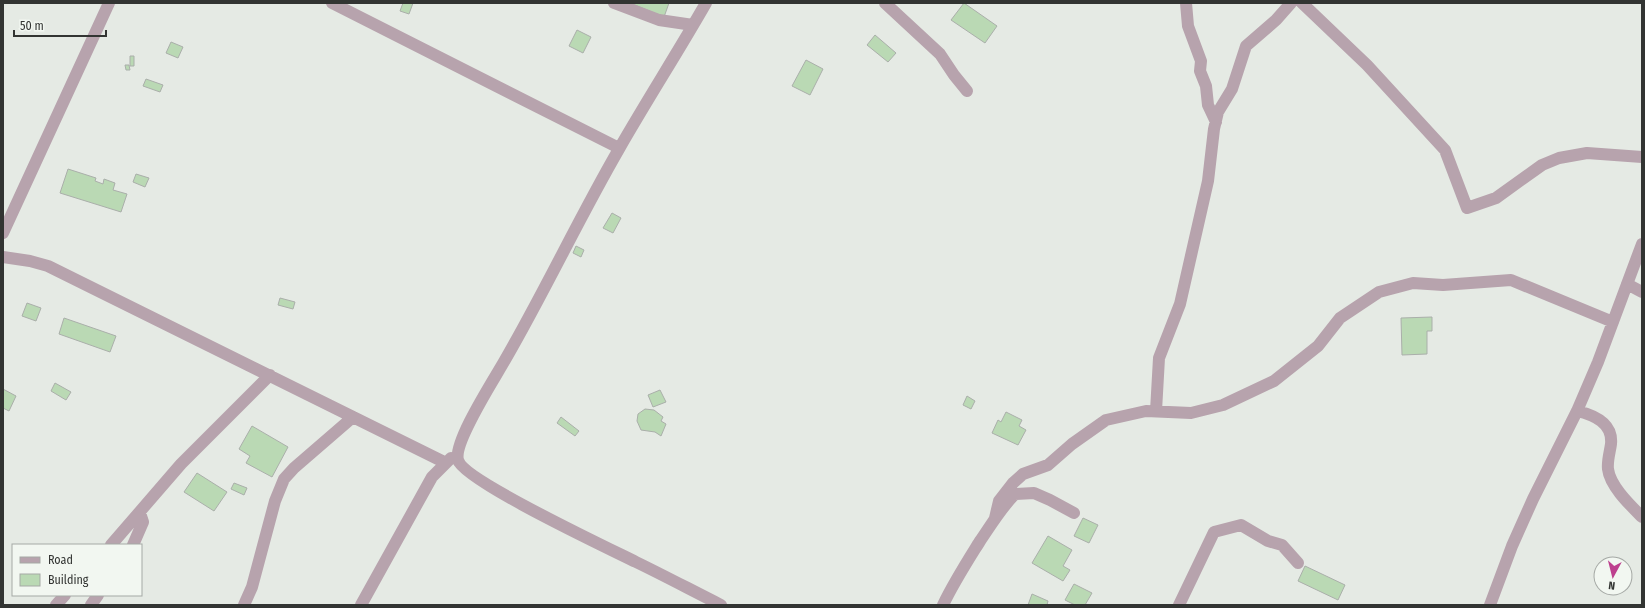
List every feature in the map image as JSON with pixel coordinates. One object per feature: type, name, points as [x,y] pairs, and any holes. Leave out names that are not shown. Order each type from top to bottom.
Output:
[{"type":"street","points":[[3,233],[109,3]]},
{"type":"street","points":[[332,3],[619,148]]},
{"type":"street","points":[[614,3],[659,20],[693,25]]},
{"type":"street","points":[[361,605],[432,477],[457,451],[479,405],[522,329],[619,148],[706,3]]},
{"type":"street","points":[[885,3],[940,54],[967,91]]},
{"type":"street","points":[[1186,3],[1188,26],[1201,61],[1200,72],[1206,86],[1208,105],[1216,122]]},
{"type":"street","points":[[1156,411],[1159,358],[1180,304],[1208,181],[1218,112],[1232,89],[1246,46],[1276,20],[1291,3]]},
{"type":"street","points":[[1302,3],[1367,65],[1445,150],[1467,208],[1496,198],[1542,165],[1559,158],[1587,153],[1642,157]]},
{"type":"street","points":[[1490,605],[1512,546],[1533,499],[1577,411],[1613,322],[1642,244]]},
{"type":"street","points":[[3,256],[48,266],[446,463]]},
{"type":"street","points":[[995,518],[999,501],[1013,483],[1023,474],[1048,465],[1072,444],[1106,420],[1146,411],[1191,413],[1223,405],[1274,381],[1318,346],[1340,318],[1379,292],[1413,283],[1443,285],[1511,280],[1613,322]]},
{"type":"street","points":[[1627,284],[1642,292]]},
{"type":"street","points":[[112,544],[181,464],[270,375]]},
{"type":"street","points":[[1577,411],[1596,416],[1604,423],[1609,431],[1611,443],[1608,463],[1610,474],[1620,494],[1642,517]]},
{"type":"street","points":[[244,605],[252,587],[275,501],[284,479],[294,468],[353,417]]},
{"type":"street","points":[[457,451],[458,461],[463,468],[508,496],[540,514],[721,605]]},
{"type":"street","points":[[943,605],[953,584],[995,518],[1004,505],[1015,494],[1034,493],[1074,513]]},
{"type":"street","points":[[133,544],[143,522],[140,513]]},
{"type":"street","points":[[1179,605],[1214,532],[1241,525],[1268,541],[1282,545],[1298,563]]},
{"type":"street","points":[[56,605],[64,596]]},
{"type":"street","points":[[91,605],[97,596]]},
{"type":"building","points":[[403,3],[413,3],[409,14],[400,11]]},
{"type":"building","points":[[630,3],[669,3],[664,17]]},
{"type":"building","points":[[964,3],[997,26],[985,43],[951,20]]},
{"type":"building","points":[[577,30],[591,37],[583,53],[569,46]]},
{"type":"building","points":[[875,35],[896,53],[888,62],[867,45]]},
{"type":"building","points":[[171,42],[183,47],[178,58],[166,53]]},
{"type":"building","points":[[130,56],[134,56],[134,66],[130,66]]},
{"type":"building","points":[[806,60],[823,69],[810,95],[792,86]]},
{"type":"building","points":[[125,65],[129,65],[130,70],[126,70]]},
{"type":"building","points":[[146,79],[163,85],[160,92],[143,86]]},
{"type":"building","points":[[68,169],[96,178],[95,181],[103,184],[104,179],[115,183],[113,190],[127,194],[121,212],[60,193]]},
{"type":"building","points":[[136,174],[149,178],[145,187],[133,182]]},
{"type":"building","points":[[612,213],[621,218],[613,233],[603,228]]},
{"type":"building","points":[[576,246],[584,250],[581,257],[573,253]]},
{"type":"building","points":[[280,298],[295,302],[293,309],[278,305]]},
{"type":"building","points":[[27,303],[41,308],[36,321],[22,316]]},
{"type":"building","points":[[1432,317],[1432,331],[1427,331],[1427,354],[1402,355],[1401,318]]},
{"type":"building","points":[[64,318],[116,336],[110,352],[59,334]]},
{"type":"building","points":[[55,383],[71,392],[66,400],[51,391]]},
{"type":"building","points":[[3,389],[16,396],[9,411],[3,408]]},
{"type":"building","points":[[660,390],[666,402],[653,407],[648,395]]},
{"type":"building","points":[[967,396],[975,401],[971,409],[963,405]]},
{"type":"building","points":[[645,409],[654,410],[663,417],[661,421],[666,424],[661,436],[655,432],[641,430],[637,421],[638,414]]},
{"type":"building","points":[[1006,412],[1022,420],[1019,426],[1026,430],[1018,445],[992,433],[998,420],[1001,422]]},
{"type":"building","points":[[561,417],[579,431],[575,436],[557,423]]},
{"type":"building","points":[[252,426],[288,447],[272,477],[246,463],[250,456],[239,449]]},
{"type":"building","points":[[197,473],[227,492],[214,511],[184,492]]},
{"type":"building","points":[[234,483],[247,488],[244,495],[231,489]]},
{"type":"building","points":[[1083,518],[1098,525],[1089,543],[1074,536]]},
{"type":"building","points":[[1048,536],[1072,550],[1063,566],[1070,570],[1063,581],[1032,563]]},
{"type":"building","points":[[1305,566],[1345,585],[1338,600],[1298,581]]},
{"type":"building","points":[[1074,584],[1092,593],[1085,605],[1075,605],[1065,600]]},
{"type":"building","points":[[1032,594],[1048,601],[1047,605],[1028,605]]}]
